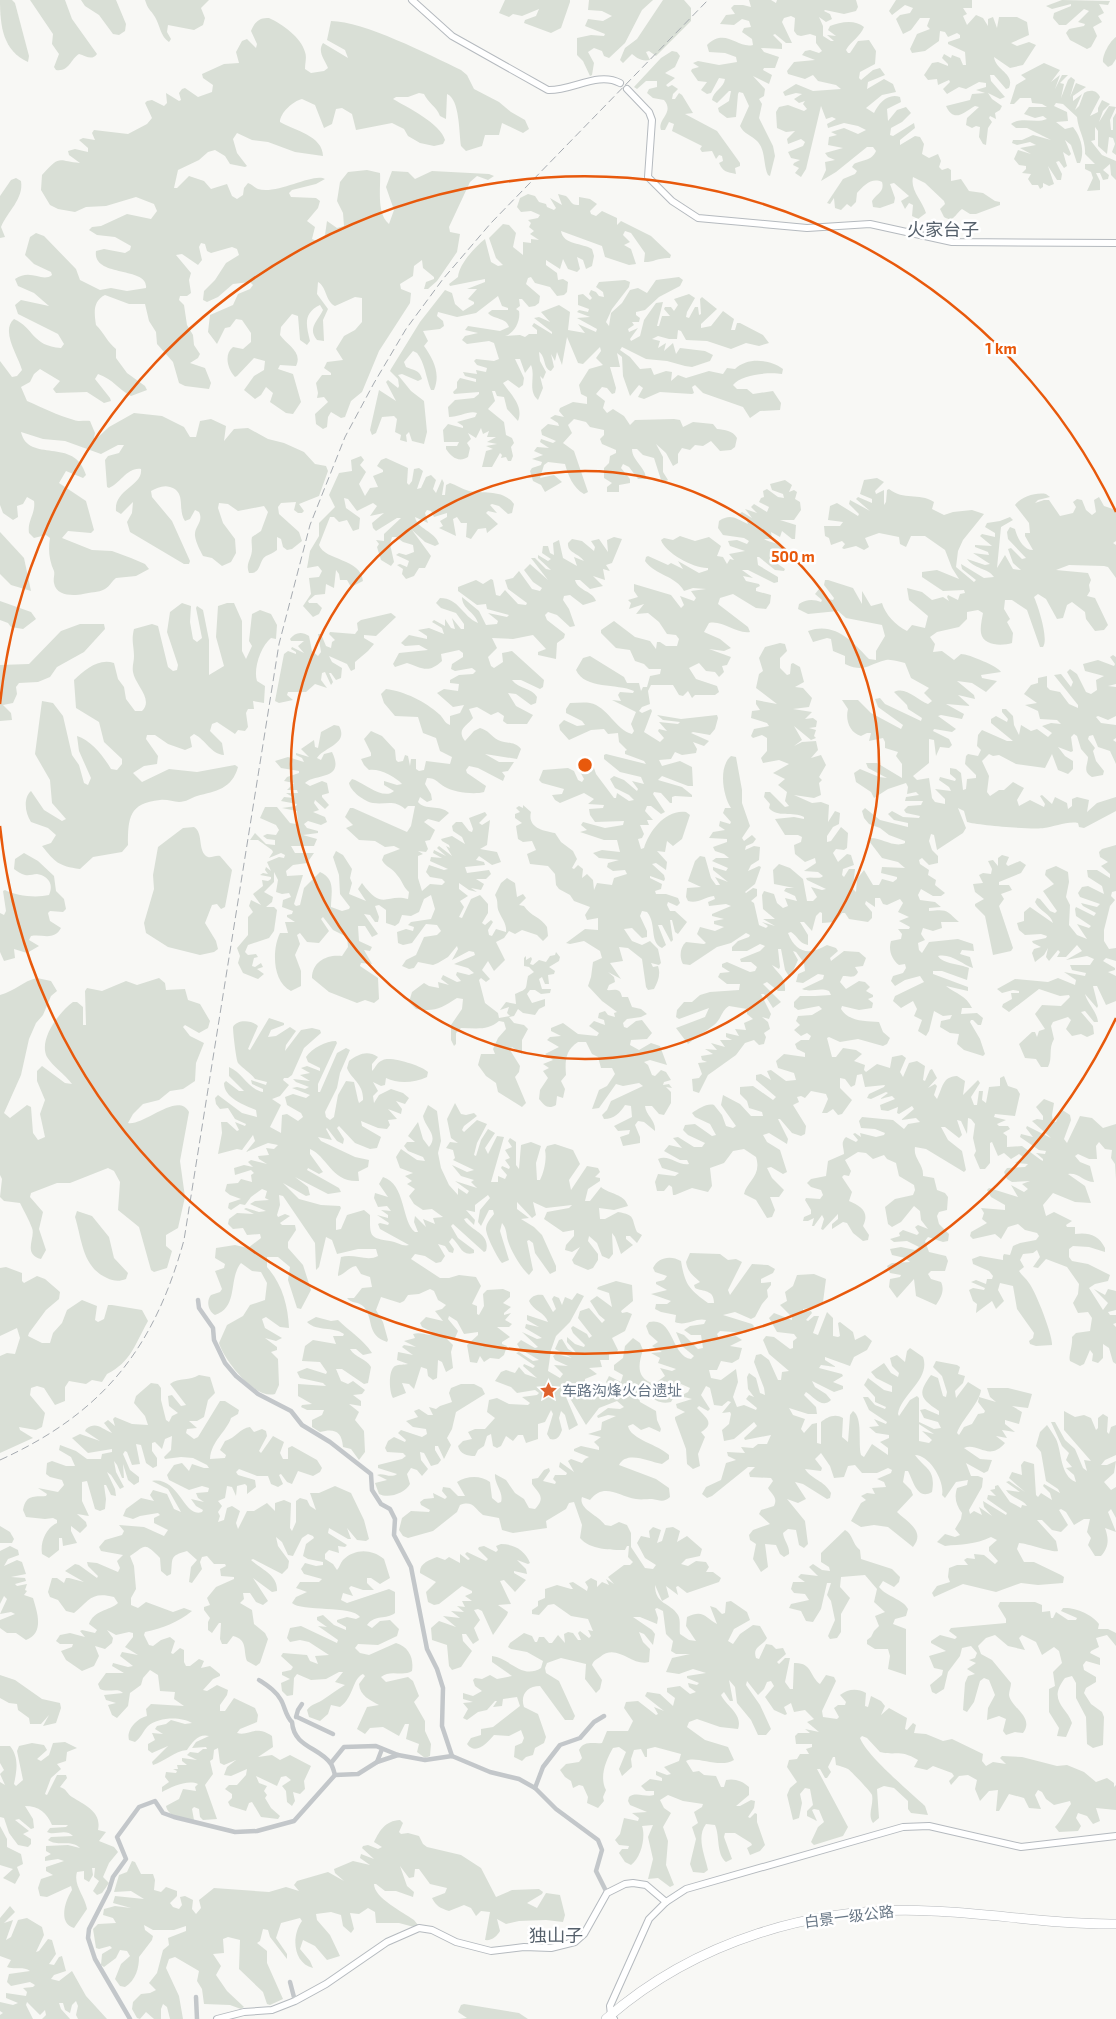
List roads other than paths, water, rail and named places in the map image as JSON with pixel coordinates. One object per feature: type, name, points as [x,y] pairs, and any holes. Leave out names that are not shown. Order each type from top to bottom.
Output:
[{"type":"highway","name":"白景一级公路","points":[[611,2018],[652,1983],[704,1954],[740,1939],[836,1915],[884,1910],[933,1910],[1083,1924],[1116,1924]]},
{"type":"highway","name":"白景一级公路","points":[[611,2018],[654,1988],[706,1958],[742,1944],[837,1920],[884,1915],[933,1916],[1083,1930],[1116,1930]]},
{"type":"street","points":[[412,0],[452,36],[548,90],[560,90],[604,78],[620,83]]},
{"type":"street","points":[[627,89],[650,112],[652,120],[648,177],[672,201],[698,218],[807,228],[870,224],[952,242],[1116,243]]},
{"type":"street","points":[[198,1300],[199,1308],[213,1328],[214,1340],[225,1364],[236,1376],[258,1394],[291,1411],[302,1425],[330,1442],[371,1474],[372,1490],[381,1504],[390,1509],[394,1519],[394,1535],[411,1566],[427,1649],[440,1676],[444,1700],[442,1726],[452,1756]]},
{"type":"street","points":[[259,1680],[275,1691],[292,1722],[293,1733],[299,1740],[331,1764],[336,1775]]},
{"type":"street","points":[[292,1722],[302,1704]]},
{"type":"street","points":[[535,1788],[543,1767],[560,1745],[580,1738],[594,1722],[604,1716]]},
{"type":"street","points":[[296,1717],[333,1734]]},
{"type":"street","points":[[331,1764],[344,1747],[356,1745],[382,1748],[398,1755],[425,1760],[452,1756],[490,1772],[519,1779],[535,1788],[556,1809],[598,1840],[602,1850],[596,1871],[607,1892]]},
{"type":"street","points":[[377,1762],[382,1748]]},
{"type":"street","points":[[130,2019],[95,1959],[88,1938],[89,1929],[109,1890],[112,1877],[126,1859],[117,1837],[139,1807],[155,1801],[163,1813],[174,1817],[234,1832],[258,1831],[294,1821],[336,1775],[358,1774],[377,1762],[398,1755]]},
{"type":"street","points":[[611,2018],[610,2006],[649,1919],[666,1902],[686,1889],[904,1827],[929,1826],[1021,1847],[1116,1836]]},
{"type":"street","points":[[217,2019],[244,2012],[272,2010],[295,2001],[326,1984],[387,1942],[419,1928],[432,1930],[456,1942],[491,1951],[565,1945],[575,1942],[584,1934],[607,1892],[625,1884],[638,1883],[646,1885],[666,1902]]},
{"type":"street","points":[[290,1982],[295,2001]]},
{"type":"street","points":[[196,1997],[198,2019]]},
{"type":"railway","points":[[0,1460],[36,1442],[68,1421],[96,1398],[119,1373],[140,1345],[157,1314],[172,1279],[184,1240],[279,644],[310,525],[345,437],[406,329],[443,279],[491,223],[708,0]]},
{"type":"place","name":"车路沟烽火台遗址","points":[[548,1391]]},
{"type":"district","name":"火家台子","points":[[943,230]]},
{"type":"district","name":"独山子","points":[[556,1936]]}]
